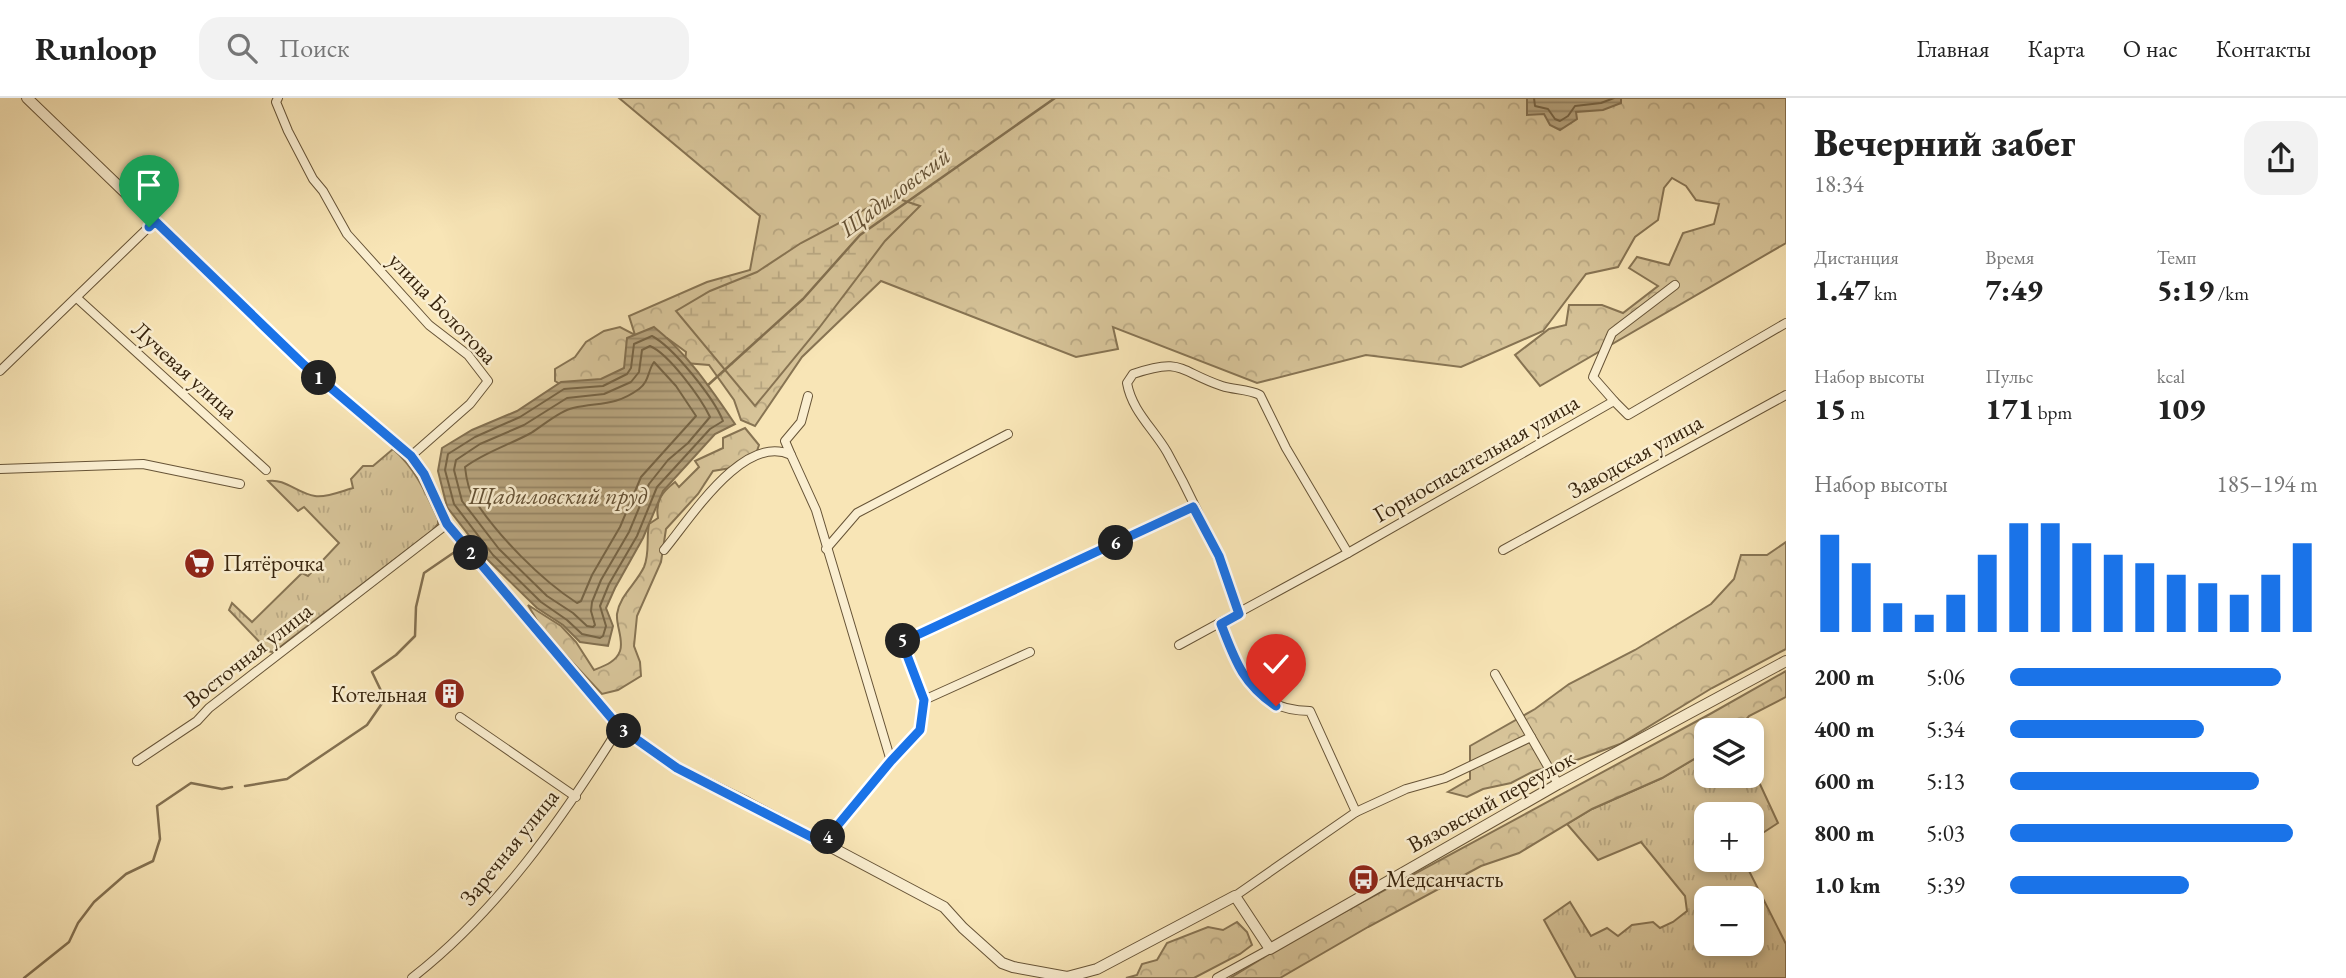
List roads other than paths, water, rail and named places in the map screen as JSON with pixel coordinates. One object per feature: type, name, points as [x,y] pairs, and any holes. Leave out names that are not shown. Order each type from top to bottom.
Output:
[{"type":"street","points":[[27,98],[304,365],[411,456],[424,474],[447,524],[619,727],[677,768],[944,907],[963,928],[1002,962],[1013,967],[1067,977],[1097,969],[1236,896],[1356,813],[1406,789],[1445,778],[1531,737]]},
{"type":"street","name":"улица Болотова","points":[[278,98],[276,102],[288,131],[313,179],[323,191],[347,234],[401,297],[429,325],[468,355],[488,381],[470,404],[411,456]]},
{"type":"street","points":[[0,371],[78,299],[155,221]]},
{"type":"street","points":[[1614,401],[1593,377],[1612,334],[1675,285]]},
{"type":"street","name":"Лучевая улица","points":[[78,299],[266,470]]},
{"type":"street","name":"Горноспасательная улица","points":[[1180,645],[1348,553],[1614,401],[1628,415],[1786,323]]},
{"type":"street","points":[[1239,614],[1219,556],[1166,451],[1129,396],[1127,383],[1133,374],[1168,364],[1222,385],[1260,395],[1286,448],[1348,553]]},
{"type":"street","name":"Заводская улица","points":[[1503,550],[1786,395]]},
{"type":"street","points":[[808,396],[801,422],[785,441],[816,510],[891,761]]},
{"type":"street","points":[[826,549],[856,513],[1009,434]]},
{"type":"street","points":[[664,550],[734,468],[752,455],[776,451],[791,456]]},
{"type":"street","points":[[0,469],[144,464],[240,484]]},
{"type":"street","points":[[823,843],[920,730],[924,700],[902,642],[1193,507]]},
{"type":"street","name":"Восточная улица","points":[[136,761],[197,721],[209,708],[447,524]]},
{"type":"street","points":[[1221,624],[1239,670],[1258,694],[1276,706],[1294,711],[1310,711],[1356,813]]},
{"type":"street","points":[[924,700],[1030,652]]},
{"type":"street","name":"Вязовский переулок","points":[[1217,978],[1558,784],[1786,661]]},
{"type":"street","points":[[1495,674],[1558,784]]},
{"type":"street","points":[[460,717],[576,797]]},
{"type":"street","name":"Заречная улица","points":[[412,978],[436,960],[516,875],[576,797],[619,727]]},
{"type":"street","points":[[1236,896],[1270,949]]},
{"type":"water","points":[[1527,98],[1621,98],[1621,103],[1603,110],[1576,112],[1577,119],[1560,130],[1550,125],[1544,114],[1527,115]]},
{"type":"water","name":"Щадиловский пруд","points":[[654,327],[688,360],[735,424],[715,434],[663,491],[643,538],[606,608],[613,626],[608,646],[580,642],[563,625],[537,608],[488,560],[447,507],[438,471],[442,448],[472,430],[517,411],[561,382],[601,379],[624,368],[627,338]]},
{"type":"waterway","name":"Щадиловский","points":[[708,385],[803,299],[860,235],[1055,98]]},
{"type":"waterway","name":"Щадиловский","points":[[245,786],[287,779],[367,725],[385,699],[372,672],[396,655],[415,636],[416,607],[424,573],[459,549]]},
{"type":"waterway","name":"Щадиловский","points":[[24,978],[69,942],[78,923],[94,902],[126,874],[153,861],[160,839],[157,806],[191,783],[222,789],[232,787]]},
{"type":"place","name":"Пятёрочка","points":[[200,563]]},
{"type":"place","name":"Котельная","points":[[450,694]]},
{"type":"place","name":"Медсанчасть","points":[[1363,879]]}]
